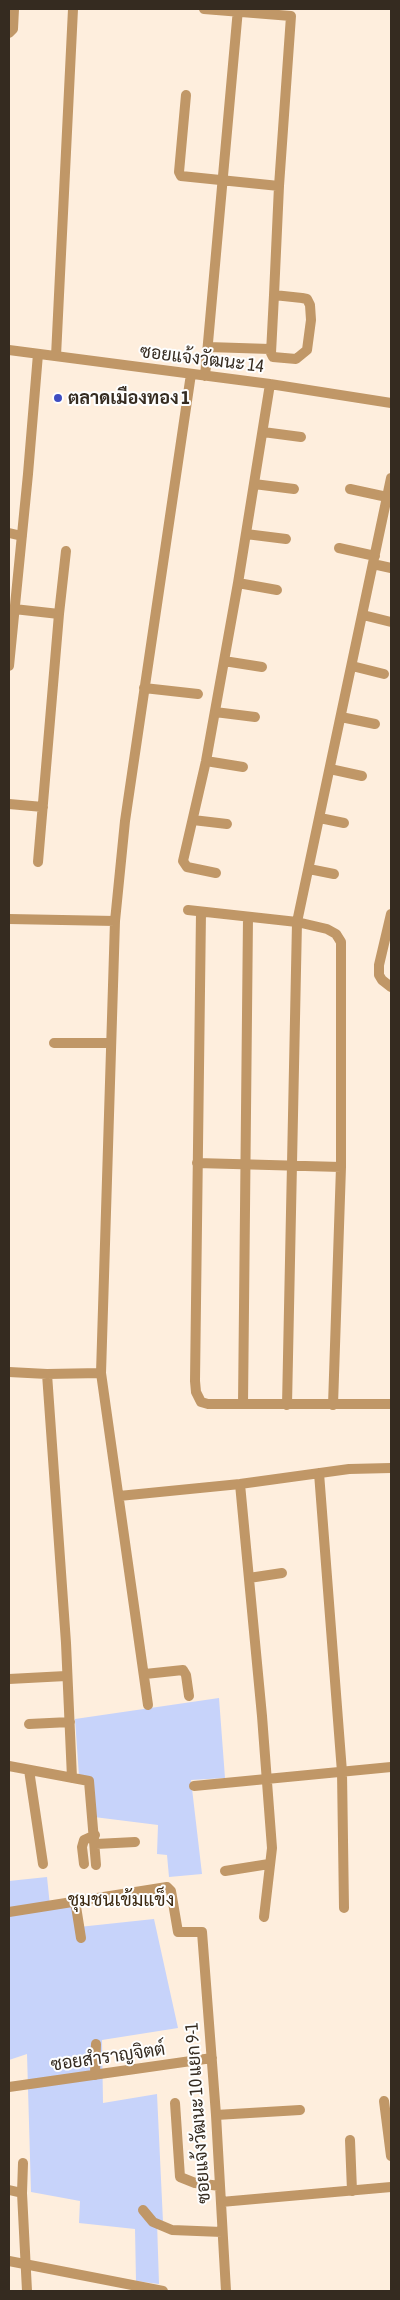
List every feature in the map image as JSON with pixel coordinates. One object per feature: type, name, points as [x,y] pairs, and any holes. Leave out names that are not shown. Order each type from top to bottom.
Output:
[{"type":"street","points":[[9,33],[13,29],[14,9]]},
{"type":"street","points":[[56,356],[73,9]]},
{"type":"street","points":[[204,9],[292,12],[278,186],[280,203],[270,349],[273,357],[296,360],[301,358],[308,350],[311,320],[310,305],[307,299],[274,295]]},
{"type":"street","points":[[205,376],[238,10]]},
{"type":"street","points":[[186,95],[179,175],[278,186]]},
{"type":"street","points":[[208,347],[270,349]]},
{"type":"street","name":"ซอยแจ้งวัฒนะ 14","points":[[9,350],[270,384],[391,403]]},
{"type":"street","points":[[9,665],[38,354]]},
{"type":"street","points":[[148,1705],[101,1373],[111,1043],[115,921],[124,821],[191,374]]},
{"type":"street","points":[[216,872],[187,867],[183,861],[215,712],[270,384]]},
{"type":"street","points":[[263,432],[302,437]]},
{"type":"street","points":[[287,1404],[297,922],[374,560],[388,514],[387,496],[391,478]]},
{"type":"street","points":[[254,484],[294,489]]},
{"type":"street","points":[[350,489],[387,496]]},
{"type":"street","points":[[9,533],[22,536]]},
{"type":"street","points":[[246,534],[286,539]]},
{"type":"street","points":[[339,548],[391,568]]},
{"type":"street","points":[[38,862],[66,552]]},
{"type":"street","points":[[238,583],[277,590]]},
{"type":"street","points":[[14,609],[59,614]]},
{"type":"street","points":[[362,615],[391,622]]},
{"type":"street","points":[[224,661],[262,667]]},
{"type":"street","points":[[352,666],[384,674]]},
{"type":"street","points":[[144,688],[198,694]]},
{"type":"street","points":[[215,712],[255,718]]},
{"type":"street","points":[[341,717],[375,724]]},
{"type":"street","points":[[206,761],[243,767]]},
{"type":"street","points":[[330,769],[362,776]]},
{"type":"street","points":[[9,804],[44,807]]},
{"type":"street","points":[[320,818],[344,823]]},
{"type":"street","points":[[193,820],[228,824]]},
{"type":"street","points":[[309,869],[334,874]]},
{"type":"street","points":[[188,910],[297,922],[327,929],[336,934],[341,942],[340,1167],[333,1406]]},
{"type":"street","points":[[201,912],[196,1392],[201,1402],[208,1404],[333,1406],[391,1404]]},
{"type":"street","points":[[391,914],[379,965],[379,975],[382,980],[391,986]]},
{"type":"street","points":[[243,1404],[248,917]]},
{"type":"street","points":[[9,919],[115,921]]},
{"type":"street","points":[[54,1043],[111,1043]]},
{"type":"street","points":[[197,1162],[340,1167]]},
{"type":"street","points":[[9,1372],[47,1374],[101,1373]]},
{"type":"street","points":[[47,1374],[66,1643],[72,1778]]},
{"type":"street","points":[[119,1496],[240,1484],[319,1473],[391,1468]]},
{"type":"street","points":[[319,1473],[342,1772],[344,1908]]},
{"type":"street","points":[[240,1484],[272,1848],[268,1864],[264,1917]]},
{"type":"street","points":[[249,1578],[282,1573]]},
{"type":"street","points":[[145,1674],[183,1670],[186,1675],[189,1696]]},
{"type":"street","points":[[9,1679],[66,1676]]},
{"type":"street","points":[[29,1724],[70,1722]]},
{"type":"street","points":[[9,1766],[89,1781],[91,1785],[96,1865]]},
{"type":"street","points":[[194,1786],[391,1768]]},
{"type":"street","points":[[30,1770],[44,1864]]},
{"type":"street","points":[[84,1864],[82,1847],[84,1840],[135,1842]]},
{"type":"street","points":[[225,1871],[268,1864]]},
{"type":"street","name":"ซอยแจ้งวัฒนะ 10 แยก 9-1","points":[[75,1900],[167,1887],[170,1891],[178,1932],[202,1932],[216,2115],[226,2291]]},
{"type":"street","points":[[9,1912],[75,1900],[81,1938]]},
{"type":"street","points":[[95,2075],[96,2044]]},
{"type":"street","name":"ซอยสำราญจิตต์","points":[[9,2087],[212,2058]]},
{"type":"street","points":[[384,2101],[391,2156]]},
{"type":"street","points":[[175,2103],[180,2177],[184,2181],[220,2186]]},
{"type":"street","points":[[216,2115],[300,2110]]},
{"type":"street","points":[[350,2140],[352,2191]]},
{"type":"street","points":[[23,2163],[22,2193],[27,2291]]},
{"type":"street","points":[[221,2202],[391,2187]]},
{"type":"street","points":[[9,2190],[22,2193]]},
{"type":"street","points":[[143,2210],[153,2222],[172,2230],[222,2232]]},
{"type":"street","points":[[9,2261],[150,2290],[163,2291]]},
{"type":"shaded area","points":[[219,1698],[225,1778],[191,1780],[202,1874],[169,1877],[167,1855],[157,1854],[158,1825],[94,1817],[93,1779],[79,1776],[75,1719]]},
{"type":"shaded area","points":[[47,1877],[50,1906],[75,1902],[79,1927],[154,1919],[178,2028],[102,2040],[103,2103],[157,2094],[163,2222],[157,2222],[159,2284],[136,2281],[135,2229],[79,2223],[80,2201],[31,2192],[27,2054],[9,2060],[9,1881]]},
{"type":"place","name":"ตลาดเมืองทอง 1","points":[[58,398]]},
{"type":"district","name":"ชุมชนเข้มแข็ง","points":[[121,1900]]}]
